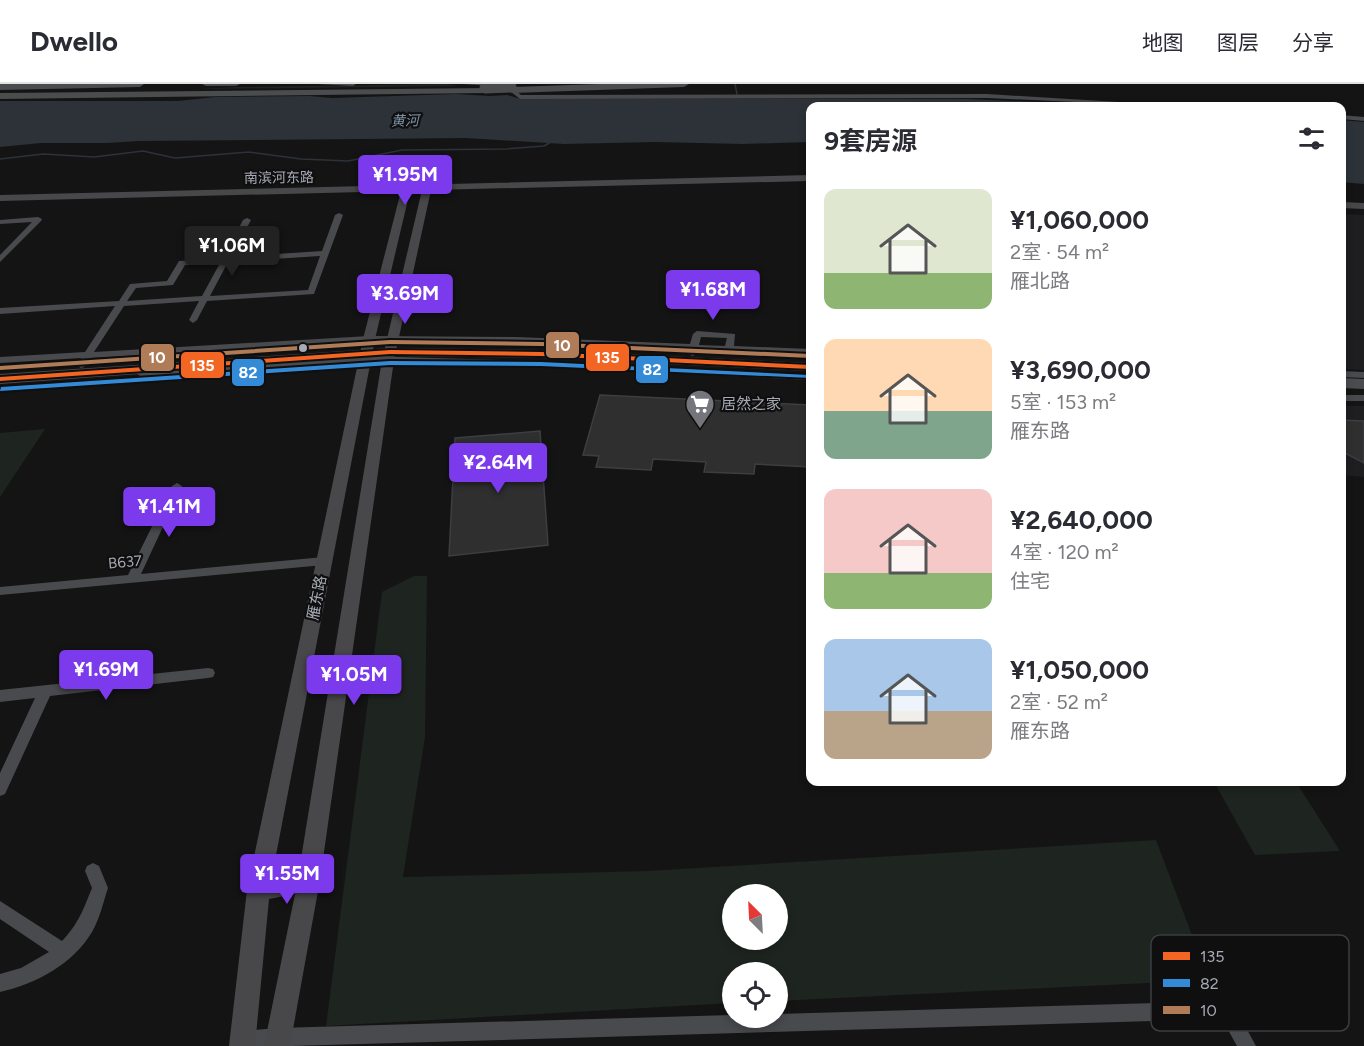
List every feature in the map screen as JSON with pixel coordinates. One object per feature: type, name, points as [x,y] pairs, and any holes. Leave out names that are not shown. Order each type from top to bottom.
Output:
[{"type":"highway","points":[[0,95],[486,89],[655,84]]},
{"type":"highway","points":[[512,88],[684,84]]},
{"type":"main road","points":[[0,86],[41,84]]},
{"type":"main road","points":[[23,85],[141,84]]},
{"type":"main road","points":[[206,84],[236,84]]},
{"type":"main road","name":"南滨河东路","points":[[425,194],[455,190],[806,180]]},
{"type":"main road","name":"南滨河东路","points":[[0,200],[405,195],[692,183]]},
{"type":"main road","name":"南滨河东路","points":[[0,200],[371,193],[405,195]]},
{"type":"main road","points":[[277,1042],[309,880],[391,349],[425,194]]},
{"type":"main road","name":"雁东路","points":[[242,1043],[258,890],[367,349],[405,195]]},
{"type":"main road","points":[[1346,200],[1364,201]]},
{"type":"main road","points":[[1346,205],[1364,206]]},
{"type":"main road","points":[[0,370],[84,360],[367,349],[543,347],[692,351],[806,359]]},
{"type":"main road","points":[[0,379],[367,349]]},
{"type":"main road","points":[[391,349],[806,367]]},
{"type":"main road","points":[[1346,383],[1364,384]]},
{"type":"main road","points":[[1346,391],[1364,392]]},
{"type":"main road","points":[[258,890],[309,880]]},
{"type":"street","points":[[321,84],[353,84]]},
{"type":"street","points":[[466,84],[506,85],[520,97],[906,93],[1112,102]]},
{"type":"street","points":[[1346,117],[1364,119]]},
{"type":"street","points":[[0,311],[311,292],[339,215]]},
{"type":"street","points":[[0,222],[38,219],[0,260]]},
{"type":"street","points":[[193,320],[247,220]]},
{"type":"street","points":[[0,360],[84,360],[133,286],[170,283],[182,262],[325,253]]},
{"type":"street","points":[[0,384],[367,349]]},
{"type":"street","points":[[391,349],[567,364],[806,377]]},
{"type":"street","points":[[692,351],[729,349],[806,352]]},
{"type":"street","points":[[1346,374],[1364,375]]},
{"type":"street","points":[[1346,398],[1364,398]]},
{"type":"street","points":[[133,578],[177,486]]},
{"type":"street","name":"B637","points":[[0,591],[324,561]]},
{"type":"street","points":[[0,696],[208,673]]},
{"type":"street","points":[[0,789],[45,692]]},
{"type":"street","points":[[0,983],[27,974],[62,951],[85,927],[100,888],[93,871]]},
{"type":"street","points":[[0,909],[62,951]]},
{"type":"street","points":[[242,1043],[1151,1013]]},
{"type":"street","points":[[1239,1031],[1247,1046]]},
{"type":"shaded area","points":[[446,84],[460,86],[200,89],[235,87]]},
{"type":"shaded area","points":[[1346,214],[1364,215],[1364,370],[1346,369]]},
{"type":"shaded area","points":[[1346,406],[1364,406],[1364,477],[1346,475]]},
{"type":"shaded area","points":[[45,429],[0,497],[0,433]]},
{"type":"shaded area","points":[[414,576],[427,576],[425,737],[403,877],[648,871],[1156,840],[1192,935],[1151,935],[1151,983],[788,1000],[788,962],[722,962],[722,1004],[326,1026],[382,592]]},
{"type":"shaded area","points":[[1216,786],[1299,786],[1340,851],[1255,855]]},
{"type":"water","name":"黄河","points":[[456,94],[507,95],[521,99],[968,99],[1038,102],[806,102],[806,142],[564,144],[465,138],[139,141],[41,143],[0,147],[0,101],[178,101],[215,97],[310,96],[332,98]]},
{"type":"water","points":[[1346,120],[1364,122],[1364,184],[1346,182]]},
{"type":"building","name":"居然之家","points":[[600,395],[806,405],[806,467],[755,464],[754,474],[704,472],[706,462],[653,459],[651,470],[596,467],[599,456],[583,455]]},
{"type":"building","points":[[1346,420],[1364,421],[1364,463],[1346,454]]},
{"type":"building","points":[[540,431],[548,545],[449,556],[455,438]]},
{"type":"waterway","points":[[735,84],[737,94]]},
{"type":"waterway","points":[[0,159],[43,154],[94,157],[143,151],[175,158],[249,152],[301,159],[348,161],[402,150],[506,149],[544,146],[551,142]]},
{"type":"transit line","name":"10","points":[[0,368],[390,342],[542,344],[806,356]]},
{"type":"transit line","name":"135","points":[[0,379],[390,352],[541,354],[806,367]]},
{"type":"transit line","name":"82","points":[[1,389],[390,363],[541,364],[806,377]]},
{"type":"place","name":"居然之家","points":[[700,430]]}]
